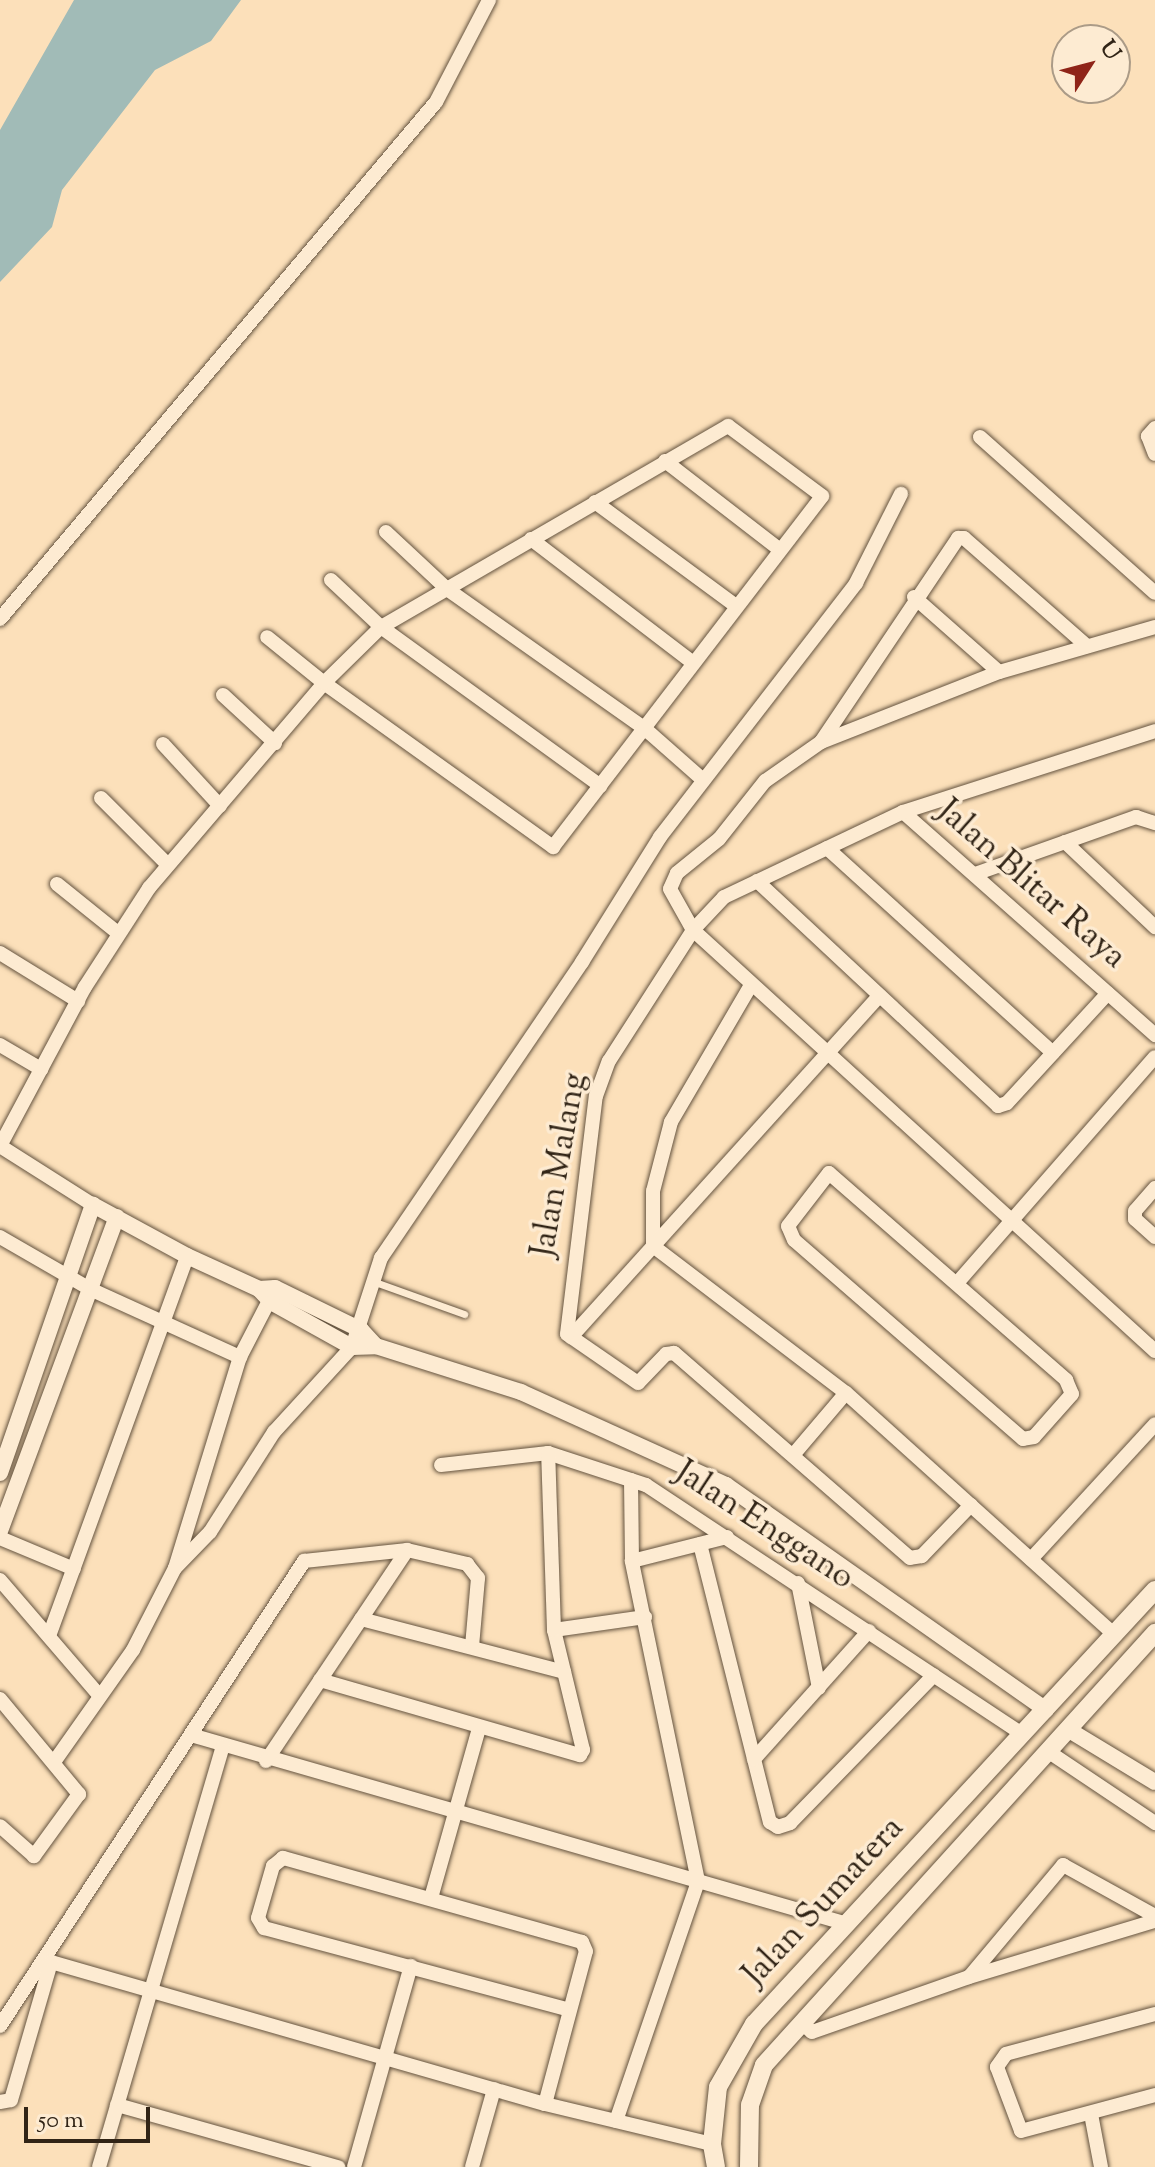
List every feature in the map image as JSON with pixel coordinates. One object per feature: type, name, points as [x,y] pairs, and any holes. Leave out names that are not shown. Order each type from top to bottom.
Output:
[{"type":"main road","name":"Jalan Sumatera","points":[[716,2167],[712,2144],[718,2087],[733,2053],[800,1974],[1155,1590]]},
{"type":"main road","name":"Jalan Sumatera","points":[[749,2167],[750,2105],[764,2065],[1155,1633]]},
{"type":"main road","points":[[800,1974],[826,1997]]},
{"type":"street","points":[[0,619],[436,102],[489,0]]},
{"type":"street","points":[[267,637],[324,683],[550,847],[601,786],[779,549],[820,500],[820,492],[728,426],[381,627],[324,683],[167,864],[118,933],[0,1146],[93,1205],[187,1256],[361,1330],[376,1346]]},
{"type":"street","points":[[1155,428],[1148,436],[1155,454]]},
{"type":"street","points":[[980,437],[1155,593]]},
{"type":"street","points":[[665,461],[779,549]]},
{"type":"street","points":[[175,1568],[210,1532],[274,1432],[352,1347],[361,1330],[370,1280],[637,872],[703,780],[856,583],[901,494]]},
{"type":"street","points":[[595,502],[736,606]]},
{"type":"street","points":[[386,532],[447,589],[644,728],[703,780]]},
{"type":"street","points":[[821,742],[914,597],[953,543],[964,538],[1087,646]]},
{"type":"street","points":[[531,539],[693,663]]},
{"type":"street","points":[[331,580],[381,627],[601,786]]},
{"type":"street","points":[[914,597],[999,672]]},
{"type":"street","points":[[1155,627],[999,672],[821,742],[765,781],[728,829],[671,881],[673,899],[693,930],[824,1054],[1155,1351]]},
{"type":"street","points":[[223,695],[275,743]]},
{"type":"street","name":"Jalan Malang","points":[[571,1337],[564,1328],[596,1096],[609,1061],[693,930],[715,904],[903,812],[1155,731]]},
{"type":"street","points":[[163,744],[220,806]]},
{"type":"street","points":[[101,798],[167,864]]},
{"type":"street","name":"Jalan Blitar Raya","points":[[903,812],[1155,1035]]},
{"type":"street","points":[[975,874],[1136,817],[1155,823]]},
{"type":"street","points":[[1065,842],[1155,927]]},
{"type":"street","points":[[827,848],[1053,1053]]},
{"type":"street","points":[[757,881],[998,1106],[1007,1103],[1108,993]]},
{"type":"street","points":[[57,884],[118,933]]},
{"type":"street","points":[[0,953],[78,1001]]},
{"type":"street","points":[[653,1246],[652,1210],[656,1175],[678,1103],[751,985]]},
{"type":"street","points":[[879,996],[571,1337],[638,1383],[666,1354],[674,1353],[794,1454],[910,1558],[922,1556],[971,1505]]},
{"type":"street","points":[[0,1045],[41,1069]]},
{"type":"street","points":[[957,1283],[1155,1057]]},
{"type":"street","points":[[836,1174],[957,1283],[1072,1387],[1072,1394],[1028,1441],[794,1240],[788,1226],[823,1177],[836,1174]]},
{"type":"street","points":[[1155,1188],[1135,1211],[1135,1219],[1155,1237]]},
{"type":"street","points":[[0,1473],[93,1205]]},
{"type":"street","points":[[652,1210],[676,1219]]},
{"type":"street","points":[[0,1531],[117,1217]]},
{"type":"street","points":[[0,1237],[90,1289],[240,1357]]},
{"type":"street","points":[[653,1246],[846,1393],[1115,1635]]},
{"type":"street","points":[[49,1636],[187,1256]]},
{"type":"street","points":[[268,1293],[352,1347],[376,1346],[521,1392],[726,1485],[1046,1710]]},
{"type":"street","points":[[54,1762],[142,1635],[175,1568],[240,1357],[268,1293]]},
{"type":"street","points":[[794,1454],[846,1393]]},
{"type":"street","points":[[1031,1559],[1155,1424]]},
{"type":"street","points":[[320,1680],[580,1755],[583,1750],[554,1630],[548,1453]]},
{"type":"street","name":"Jalan Enggano","points":[[441,1465],[548,1453],[631,1480],[798,1583],[1023,1735]]},
{"type":"street","points":[[616,2121],[698,1881],[632,1561],[631,1480]]},
{"type":"street","points":[[632,1561],[727,1537]]},
{"type":"street","points":[[0,1538],[74,1569]]},
{"type":"street","points":[[700,1544],[770,1822],[778,1827],[790,1823],[934,1675]]},
{"type":"street","points":[[266,1761],[407,1550]]},
{"type":"street","points":[[0,2026],[47,1961],[304,1561],[407,1550],[474,1569],[478,1578],[472,1646]]},
{"type":"street","points":[[0,1580],[99,1695]]},
{"type":"street","points":[[798,1583],[819,1688]]},
{"type":"street","points":[[554,1630],[645,1617]]},
{"type":"street","points":[[361,1619],[564,1672]]},
{"type":"street","points":[[754,1759],[869,1631]]},
{"type":"street","points":[[0,1699],[79,1794],[34,1856],[2,1835]]},
{"type":"street","points":[[431,1898],[479,1728]]},
{"type":"street","points":[[1069,1730],[1155,1782]]},
{"type":"street","points":[[192,1733],[266,1761],[847,1924]]},
{"type":"street","points":[[99,2167],[223,1747]]},
{"type":"street","points":[[1049,1752],[1155,1823]]},
{"type":"street","points":[[545,2104],[567,2009],[586,1951],[582,1942],[283,1858],[273,1866],[258,1918],[264,1928],[567,2009]]},
{"type":"street","points":[[969,1977],[1063,1865],[1155,1918]]},
{"type":"street","points":[[802,2023],[812,2032],[969,1977],[1155,1918]]},
{"type":"street","points":[[47,1961],[545,2104],[712,2144]]},
{"type":"street","points":[[0,2102],[11,2100],[47,1961]]},
{"type":"street","points":[[354,2167],[411,1966]]},
{"type":"street","points":[[1155,2014],[998,2059],[1021,2131],[1155,2095]]},
{"type":"street","points":[[472,2167],[494,2089]]},
{"type":"street","points":[[117,2105],[338,2167]]},
{"type":"street","points":[[1091,2114],[1101,2167]]},
{"type":"lane","points":[[370,1280],[464,1314]]},
{"type":"water","points":[[74,0],[241,0],[211,41],[155,70],[62,190],[52,227],[0,282],[0,130]]}]
